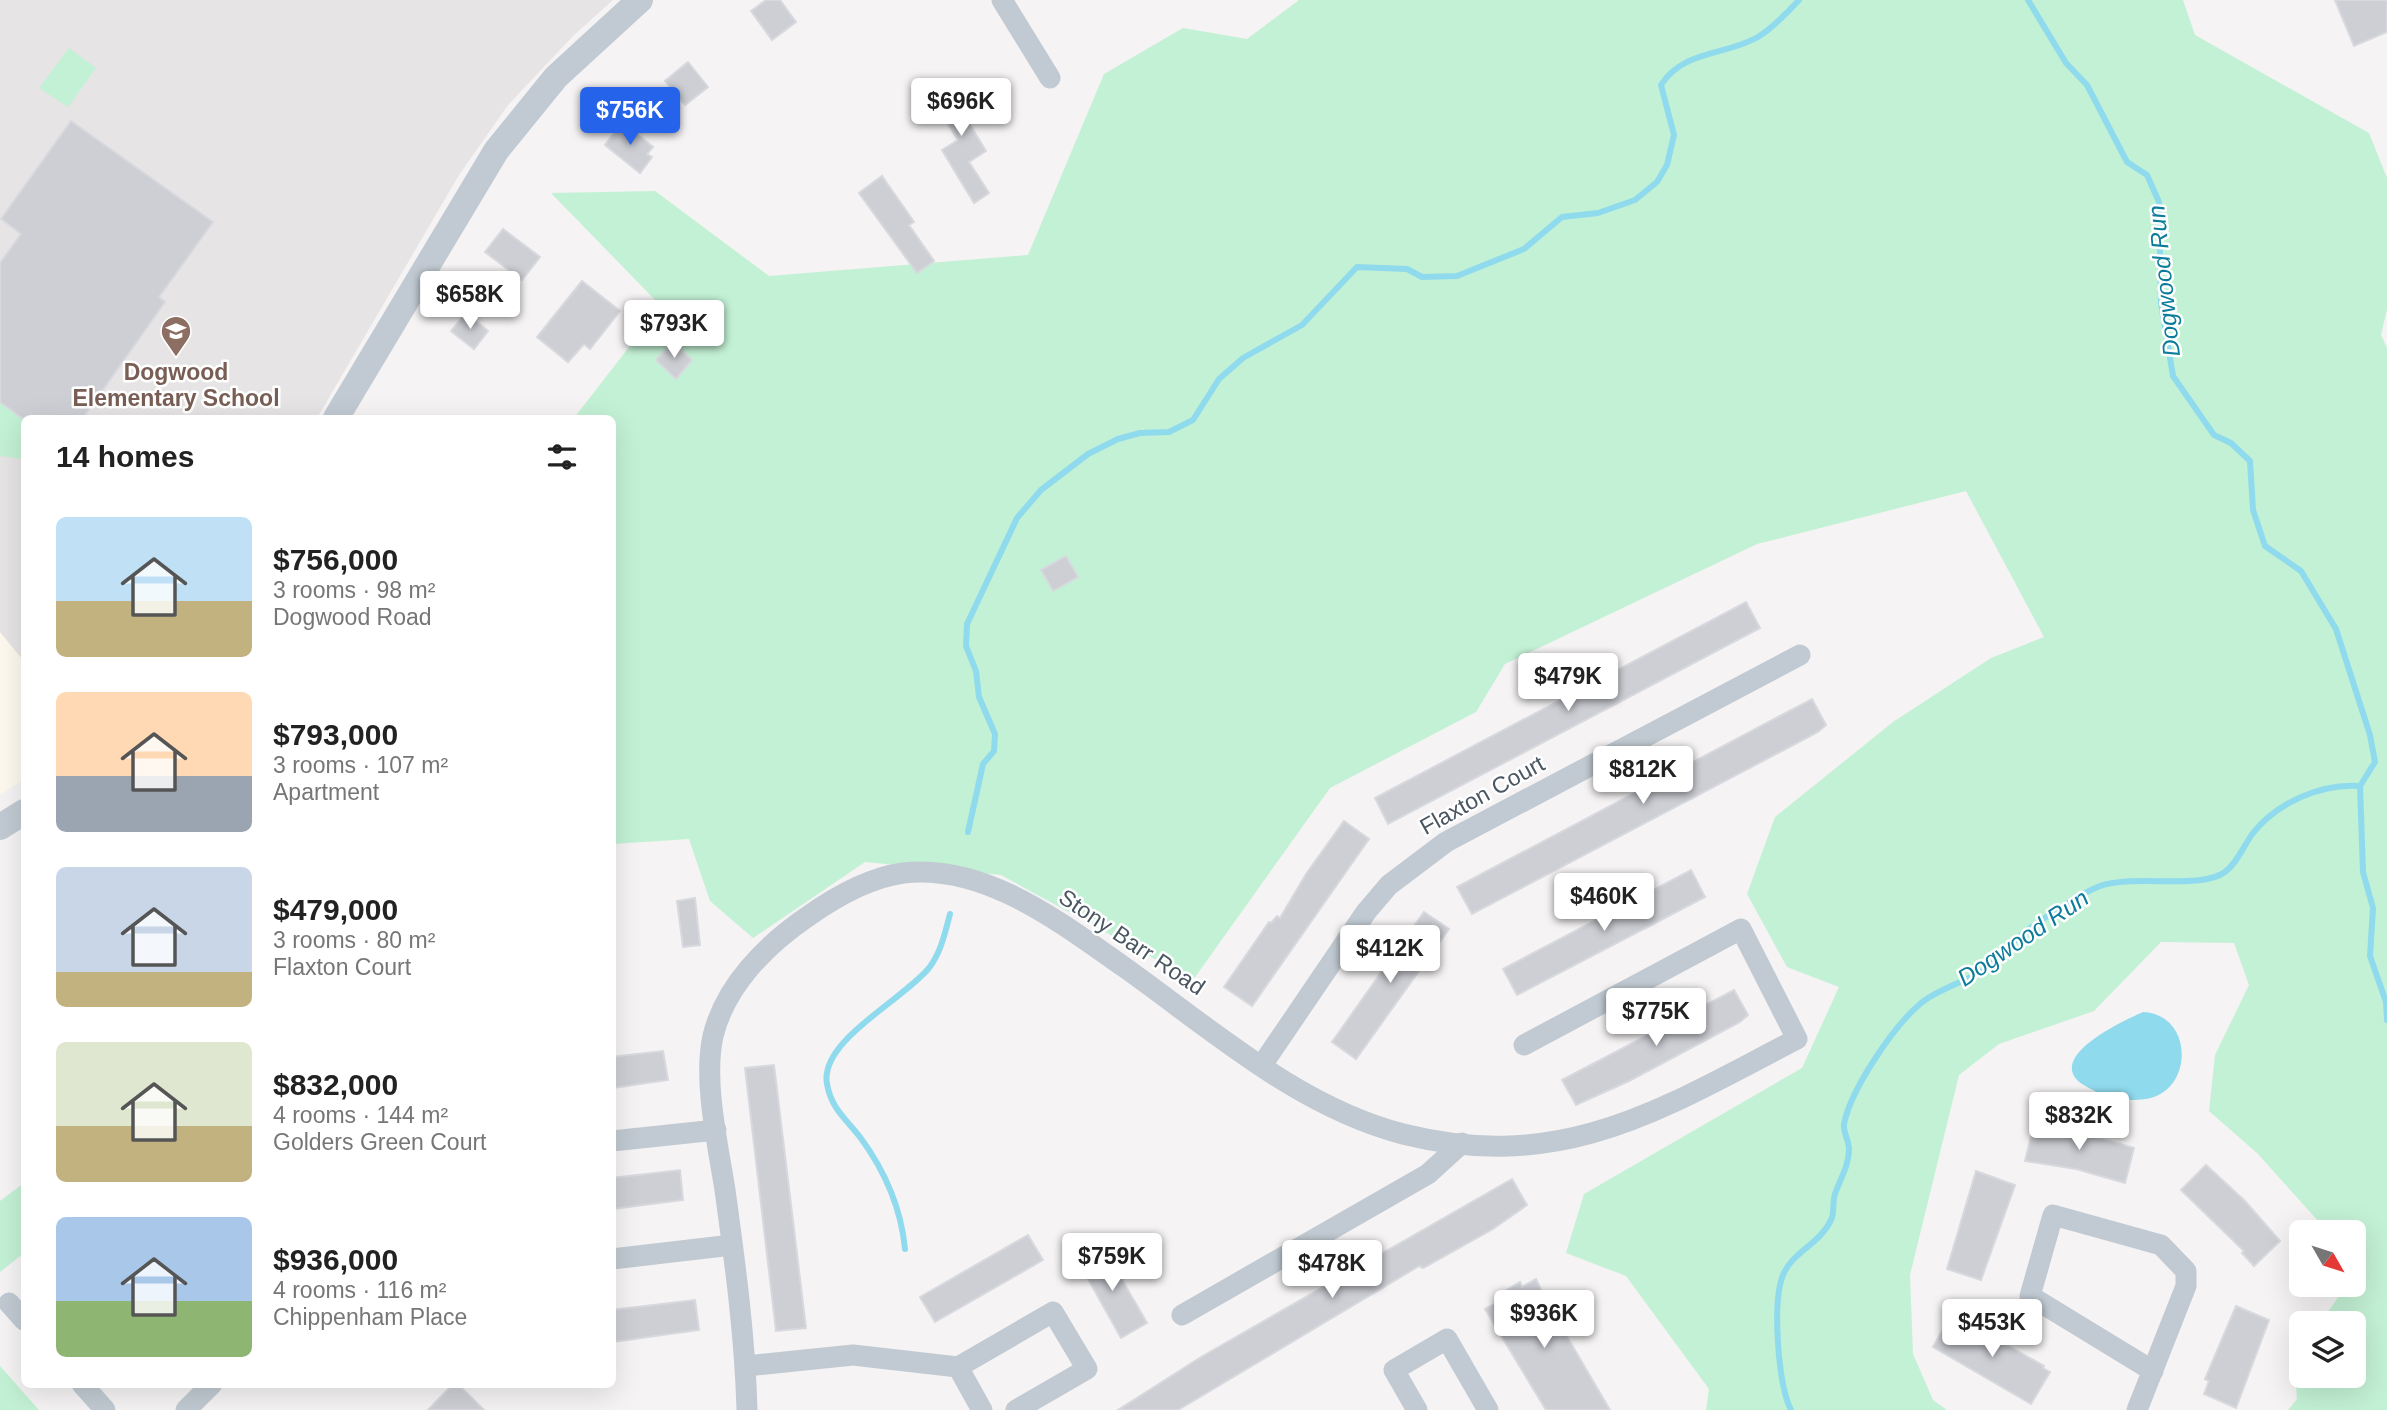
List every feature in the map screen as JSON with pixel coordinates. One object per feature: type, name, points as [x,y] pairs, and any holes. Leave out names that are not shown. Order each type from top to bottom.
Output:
[{"type":"street","points":[[338,415],[496,151],[556,77],[640,0]]},
{"type":"street","points":[[1002,0],[1050,78]]},
{"type":"street","name":"Flaxton Court","points":[[1262,1065],[1366,912],[1389,885],[1414,864],[1446,842],[1800,655]]},
{"type":"street","points":[[0,827],[21,814]]},
{"type":"street","name":"Stony Barr Road","points":[[747,1410],[746,1366],[716,1130],[710,1065],[712,1038],[731,992],[750,966],[789,929],[829,901],[866,883],[902,873],[936,873],[968,880],[1032,906],[1302,1091],[1371,1123],[1405,1134],[1462,1143],[1552,1143],[1602,1132],[1653,1114],[1797,1040],[1741,929],[1524,1045]]},
{"type":"street","points":[[616,1141],[716,1130]]},
{"type":"street","points":[[1182,1315],[1428,1174],[1462,1143]]},
{"type":"street","points":[[2137,1410],[2153,1371],[2186,1286],[2186,1271],[2161,1245],[2053,1215],[2030,1296],[2153,1371]]},
{"type":"street","points":[[616,1259],[732,1245]]},
{"type":"street","points":[[9,1303],[21,1317]]},
{"type":"street","points":[[746,1366],[853,1354],[958,1367],[1053,1312],[1087,1369],[1016,1410]]},
{"type":"street","points":[[1417,1410],[1394,1370],[1447,1339],[1488,1410]]},
{"type":"street","points":[[958,1367],[982,1410]]},
{"type":"street","points":[[86,1388],[105,1410]]},
{"type":"street","points":[[186,1410],[208,1388]]},
{"type":"shaded area","name":"Dogwood Elementary School","points":[[0,0],[613,0],[574,35],[508,105],[459,175],[319,415],[21,415],[21,657],[0,632]]},
{"type":"shaded area","points":[[0,632],[21,657],[21,781],[0,795]]},
{"type":"green space","points":[[1299,0],[2183,0],[2195,35],[2369,133],[2387,178],[2387,309],[2381,335],[2387,348],[2387,1410],[2288,1410],[2297,1399],[2296,1388],[2366,1388],[2366,1311],[2329,1311],[2338,1297],[2366,1297],[2366,1220],[2317,1220],[2258,1154],[2209,1111],[2215,1055],[2249,985],[2234,943],[2161,942],[2094,1011],[1999,1044],[1959,1075],[1910,1275],[1913,1354],[1933,1400],[1947,1410],[1706,1410],[1709,1389],[1626,1276],[1566,1253],[1584,1194],[1802,1068],[1839,987],[1787,967],[1747,894],[1775,817],[1893,722],[1991,658],[2044,637],[1966,491],[1757,544],[1505,664],[1476,712],[1330,788],[1193,980],[1001,875],[865,862],[753,938],[710,901],[689,839],[616,844],[616,415],[576,415],[661,306],[551,193],[655,191],[769,276],[1028,255],[1104,74],[1183,28],[1247,39]]},
{"type":"green space","points":[[69,48],[96,68],[68,107],[39,88]]},
{"type":"green space","points":[[0,402],[21,418],[21,459],[0,456]]},
{"type":"green space","points":[[21,1185],[21,1255],[0,1272],[0,1201]]},
{"type":"green space","points":[[0,1366],[39,1410],[0,1410]]},
{"type":"water","points":[[2143,1012],[2159,1016],[2171,1024],[2178,1036],[2182,1050],[2181,1064],[2176,1078],[2167,1089],[2154,1097],[2125,1100],[2107,1097],[2082,1084],[2073,1074],[2073,1063],[2079,1052],[2105,1032]]},
{"type":"building","points":[[766,0],[780,0],[796,22],[772,40],[751,11]]},
{"type":"building","points":[[2335,0],[2387,0],[2387,32],[2354,46]]},
{"type":"building","points":[[688,62],[708,87],[685,105],[665,81]]},
{"type":"building","points":[[952,80],[974,116],[967,120],[986,151],[969,162],[989,193],[974,203],[942,150],[958,140],[929,94]]},
{"type":"building","points":[[71,121],[213,222],[159,297],[165,302],[85,415],[21,415],[21,417],[0,402],[0,263],[21,234],[1,219]]},
{"type":"building","points":[[622,122],[653,147],[647,154],[652,157],[640,173],[605,145]]},
{"type":"building","points":[[882,176],[914,222],[909,225],[934,261],[917,273],[859,193]]},
{"type":"building","points":[[503,229],[540,257],[522,280],[485,252]]},
{"type":"building","points":[[582,281],[620,311],[590,349],[584,344],[568,362],[537,337]]},
{"type":"building","points":[[684,302],[706,325],[693,339],[672,320],[671,315]]},
{"type":"building","points":[[466,313],[488,331],[474,349],[451,331]]},
{"type":"building","points":[[673,342],[692,360],[676,379],[656,360]]},
{"type":"building","points":[[1066,556],[1078,577],[1053,591],[1041,570]]},
{"type":"building","points":[[1746,602],[1760,628],[1388,824],[1375,798]]},
{"type":"building","points":[[1812,699],[1826,725],[1818,732],[1472,914],[1457,887]]},
{"type":"building","points":[[1344,821],[1369,839],[1252,1006],[1224,987],[1269,922],[1277,916],[1280,918],[1306,874]]},
{"type":"building","points":[[1691,870],[1705,897],[1517,995],[1503,969]]},
{"type":"building","points":[[695,898],[700,945],[683,947],[677,901]]},
{"type":"building","points":[[1424,912],[1449,929],[1356,1059],[1332,1042]]},
{"type":"building","points":[[1734,990],[1748,1015],[1740,1022],[1629,1081],[1576,1105],[1562,1080]]},
{"type":"building","points":[[663,1051],[668,1080],[616,1087],[616,1057]]},
{"type":"building","points":[[774,1065],[806,1328],[776,1331],[745,1068]]},
{"type":"building","points":[[2035,1120],[2134,1148],[2125,1183],[2076,1169],[2025,1161]]},
{"type":"building","points":[[2206,1165],[2245,1201],[2280,1241],[2254,1266],[2242,1253],[2244,1251],[2181,1190]]},
{"type":"building","points":[[680,1170],[683,1200],[616,1208],[616,1178]]},
{"type":"building","points":[[1976,1171],[2015,1185],[1981,1280],[1947,1269]]},
{"type":"building","points":[[1512,1179],[1527,1205],[1493,1229],[1423,1268],[1419,1266],[1178,1410],[1118,1410],[1201,1357]]},
{"type":"building","points":[[1028,1235],[1043,1260],[935,1322],[920,1297]]},
{"type":"building","points":[[1103,1247],[1147,1323],[1121,1338],[1078,1261]]},
{"type":"building","points":[[1536,1279],[1610,1410],[1546,1410],[1485,1309],[1501,1301],[1497,1296],[1520,1282],[1522,1287]]},
{"type":"building","points":[[695,1300],[699,1330],[616,1341],[616,1310]]},
{"type":"building","points":[[2236,1306],[2269,1320],[2236,1408],[2204,1394],[2209,1381],[2205,1379]]},
{"type":"building","points":[[1952,1314],[2044,1366],[2043,1368],[2050,1372],[2031,1404],[1933,1347]]},
{"type":"building","points":[[449,1388],[462,1388],[484,1410],[428,1410]]},
{"type":"waterway","points":[[968,832],[983,764],[994,751],[995,734],[979,697],[976,671],[966,646],[967,624],[1017,518],[1041,490],[1088,454],[1118,439],[1140,433],[1169,432],[1193,420],[1219,379],[1243,358],[1302,325],[1357,267],[1407,269],[1422,277],[1457,276],[1524,249],[1562,217],[1598,213],[1635,200],[1657,182],[1667,165],[1674,135],[1661,85],[1670,74],[1693,59],[1758,37],[1799,0]]},
{"type":"waterway","name":"Dogwood Run","points":[[1791,1410],[1786,1398],[1778,1343],[1778,1304],[1783,1275],[1793,1260],[1820,1235],[1831,1220],[1834,1197],[1849,1155],[1844,1127],[1848,1110],[1874,1060],[1909,1014],[1936,993],[1981,972],[2030,928],[2091,890],[2130,881],[2200,880],[2225,872],[2253,833],[2275,812],[2316,791],[2360,786],[2375,762],[2370,735],[2336,629],[2301,571],[2265,546],[2253,510],[2250,461],[2231,443],[2214,435],[2173,376],[2161,303],[2159,202],[2147,175],[2127,162],[2087,85],[2066,63],[2028,0]]},
{"type":"waterway","points":[[2360,786],[2363,872],[2373,908],[2370,956],[2386,1002],[2387,1020]]},
{"type":"waterway","points":[[905,1249],[896,1204],[869,1150],[832,1100],[827,1084],[828,1068],[836,1052],[849,1037],[929,968],[940,949],[950,914]]},
{"type":"place","name":"Dogwood Elementary School","points":[[176,358]]}]
